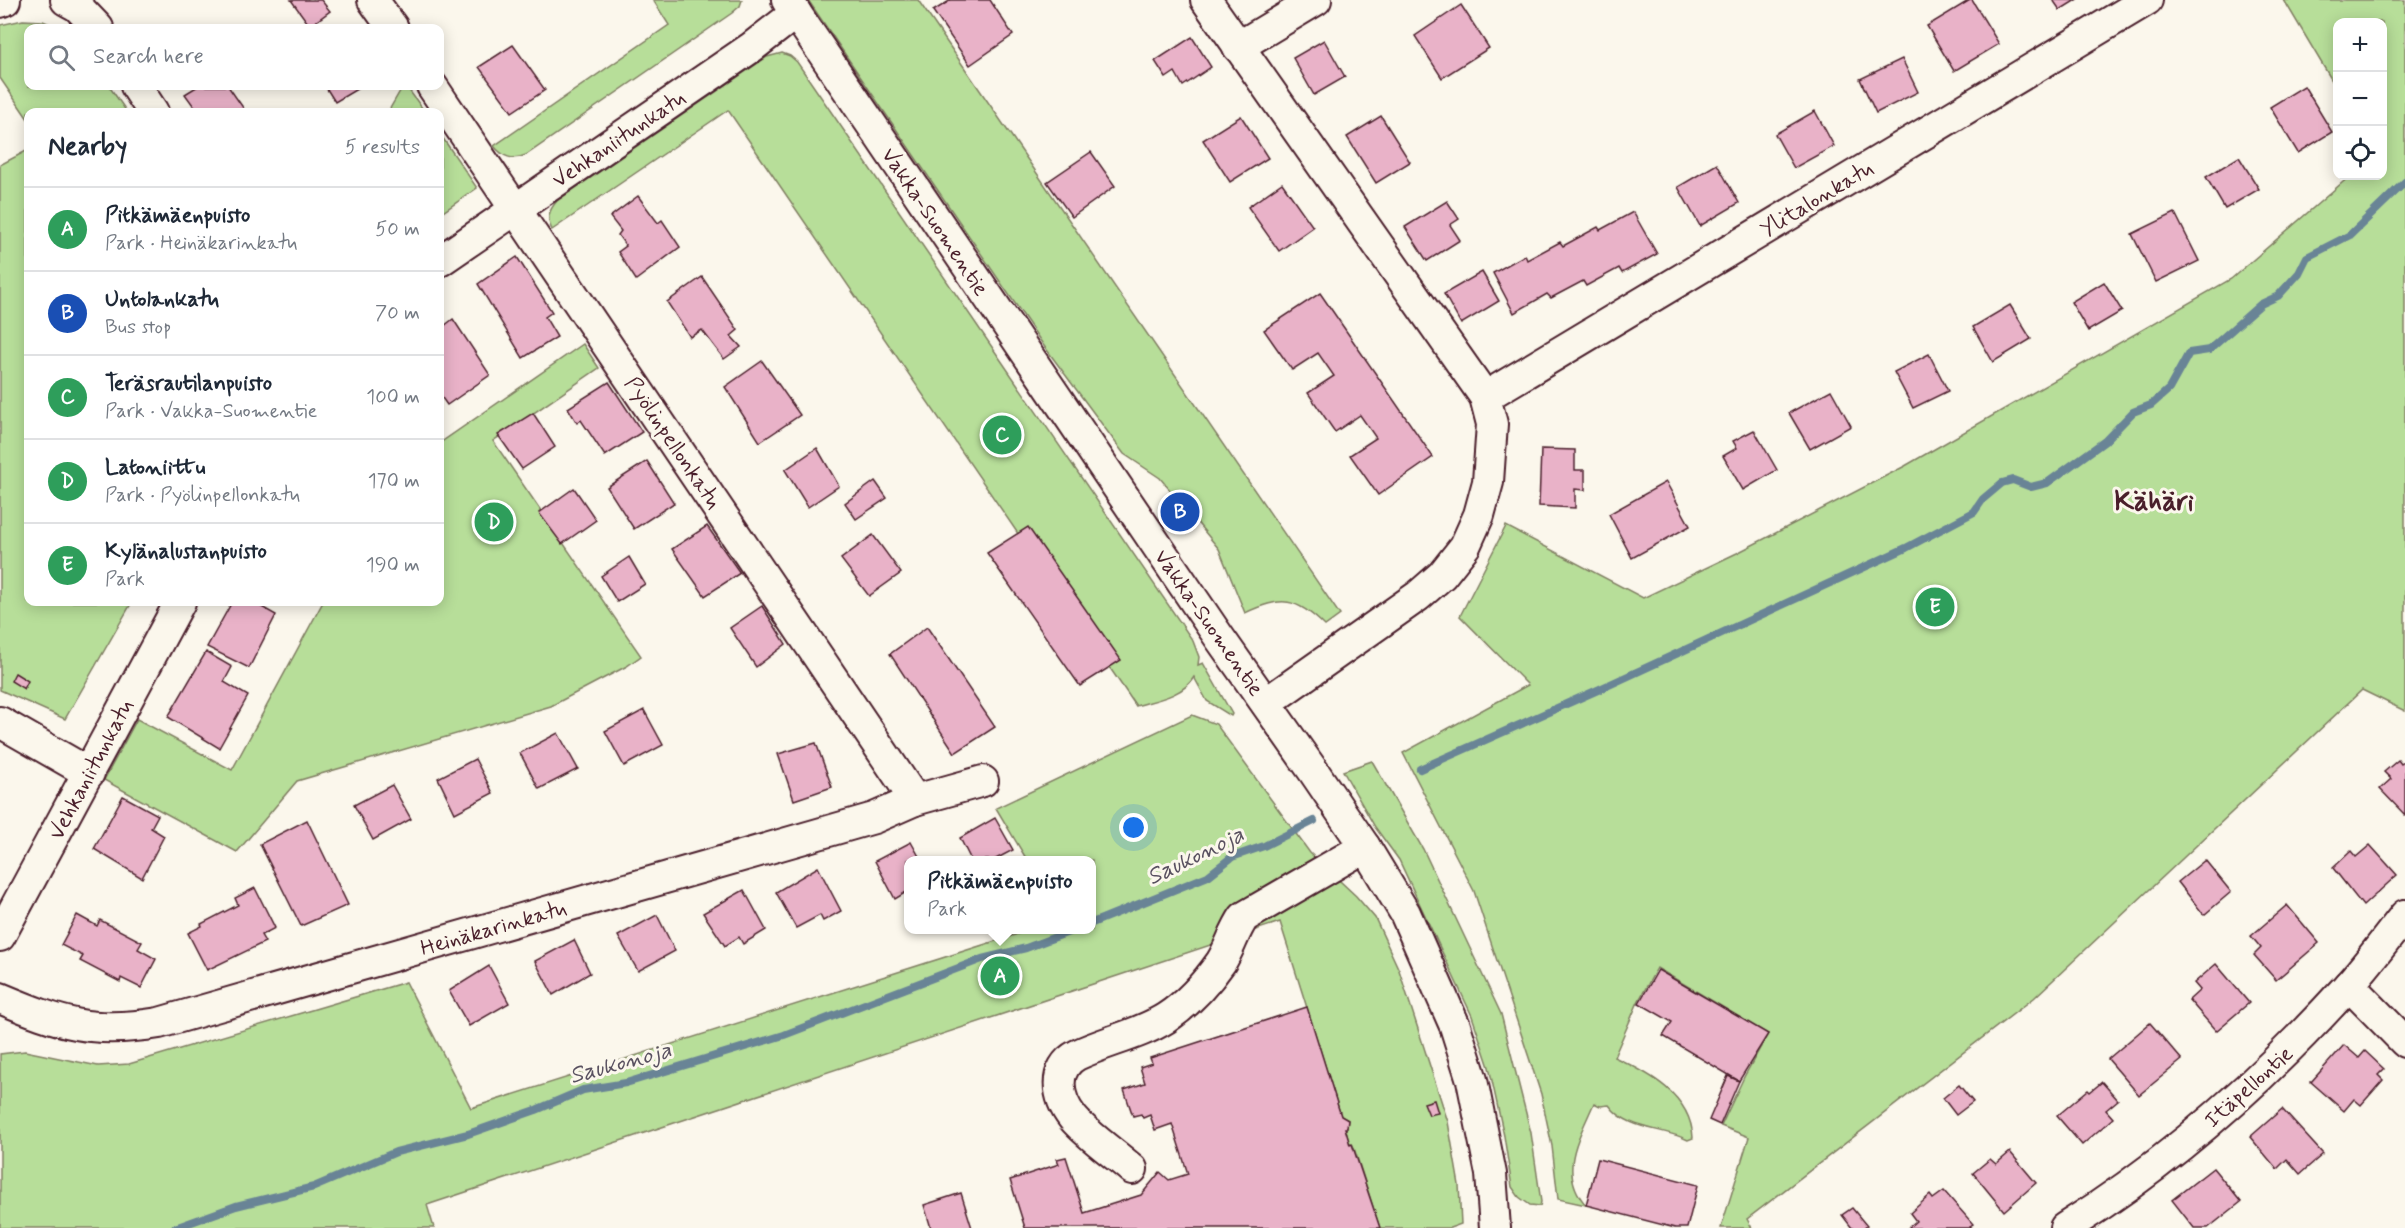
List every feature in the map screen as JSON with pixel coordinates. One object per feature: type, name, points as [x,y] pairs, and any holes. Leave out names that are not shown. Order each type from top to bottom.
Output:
[{"type":"street","points":[[0,2],[5,0]]},
{"type":"street","points":[[66,0],[77,6],[94,24]]},
{"type":"street","points":[[373,0],[390,24]]},
{"type":"street","points":[[1206,0],[1485,397],[1492,424],[1488,482],[1479,515],[1465,546],[1442,575],[1418,596],[1266,703]]},
{"type":"street","points":[[1238,47],[1316,0]]},
{"type":"street","name":"Ylitalonkatu","points":[[1485,397],[2147,0]]},
{"type":"street","name":"Vehkaniitunkatu","points":[[444,258],[752,47],[791,7]]},
{"type":"street","name":"Vakka-Suomentie","points":[[791,7],[1219,638],[1365,847],[1405,913],[1455,1026],[1472,1080],[1491,1174],[1495,1228]]},
{"type":"street","points":[[139,90],[150,108]]},
{"type":"street","name":"Pyölinpellonkatu","points":[[435,90],[915,800]]},
{"type":"street","name":"Vehkaniitunkatu","points":[[0,936],[178,606]]},
{"type":"street","points":[[0,722],[89,773]]},
{"type":"street","name":"Heinäkarinkatu","points":[[0,998],[69,1024],[96,1028],[128,1028],[159,1023],[874,818],[915,800],[983,781]]},
{"type":"street","points":[[1132,1168],[1073,1118],[1060,1088],[1059,1077],[1063,1067],[1079,1054],[1140,1031],[1166,1018],[1188,1001],[1222,961],[1244,917],[1365,847]]},
{"type":"street","name":"Itäpellontie","points":[[2065,1228],[2097,1208],[2177,1149],[2240,1096],[2291,1047],[2349,985],[2405,915]]},
{"type":"street","points":[[2349,985],[2405,1042]]},
{"type":"green space","points":[[653,0],[742,0],[740,6],[732,13],[526,155],[512,158],[497,150],[494,146],[669,25]]},
{"type":"green space","points":[[808,0],[918,0],[1340,615],[1325,626],[1305,609],[1288,602],[1269,604],[1245,613],[1219,549],[1160,478],[1124,454],[1044,346]]},
{"type":"green space","points":[[2284,0],[2405,0],[2405,711],[2362,690],[2034,998],[1747,1219],[1752,1228],[1721,1228],[1749,1137],[1721,1126],[1744,1077],[1768,1034],[1657,968],[1638,1002],[1614,1057],[1641,1070],[1666,1087],[1685,1109],[1693,1138],[1688,1140],[1635,1124],[1626,1120],[1609,1105],[1600,1106],[1594,1103],[1577,1142],[1572,1167],[1577,1193],[1586,1205],[1558,1199],[1552,1146],[1541,1094],[1474,891],[1403,753],[1528,685],[1460,616],[1506,526],[1643,598],[1737,553],[1905,466],[2231,279],[2345,180],[2387,180],[2387,18],[2333,18],[2333,82]]},
{"type":"green space","points":[[23,20],[43,21],[50,24],[24,24],[24,90],[112,90],[124,108],[24,108],[24,113],[0,78],[0,25]]},
{"type":"green space","points":[[782,53],[797,62],[1193,641],[1199,657],[1198,665],[1203,663],[1232,714],[1231,716],[1207,701],[1194,677],[1176,693],[1136,706],[728,110],[552,230],[549,214],[557,201],[767,57]]},
{"type":"green space","points":[[401,90],[409,90],[422,108],[390,108]]},
{"type":"green space","points":[[444,140],[477,188],[444,211]]},
{"type":"green space","points":[[24,152],[24,606],[130,606],[65,719],[0,690],[0,165]]},
{"type":"green space","points":[[583,344],[599,368],[493,441],[641,656],[627,666],[551,706],[297,781],[237,852],[104,780],[137,719],[232,770],[321,606],[444,606],[444,440]]},
{"type":"green space","points":[[1192,715],[1216,724],[1310,853],[1356,896],[1375,918],[1399,970],[1448,1122],[1459,1185],[1461,1224],[1450,1228],[1380,1228],[1353,1145],[1350,1145],[1345,1128],[1347,1128],[1348,1120],[1341,1116],[1280,922],[427,1205],[434,1228],[0,1228],[0,1054],[25,1051],[98,1066],[129,1064],[406,982],[471,1108],[1017,934],[1096,934],[1096,856],[1025,856],[996,808]]},
{"type":"green space","points":[[1372,761],[1423,849],[1501,1014],[1531,1133],[1540,1206],[1530,1205],[1519,1197],[1512,1187],[1489,1067],[1472,1016],[1399,860],[1375,827],[1343,771]]},
{"type":"building","points":[[291,0],[321,0],[330,11],[313,24],[309,24]]},
{"type":"building","points":[[951,0],[990,0],[1013,35],[970,65],[933,11]]},
{"type":"building","points":[[1970,0],[1999,44],[1954,71],[1927,26]]},
{"type":"building","points":[[2053,0],[2076,0],[2060,10]]},
{"type":"building","points":[[1461,5],[1489,48],[1442,78],[1415,36]]},
{"type":"building","points":[[1192,37],[1211,67],[1183,86],[1175,72],[1166,78],[1155,61]]},
{"type":"building","points":[[1324,40],[1345,77],[1314,95],[1293,58]]},
{"type":"building","points":[[513,45],[545,90],[512,112],[479,67]]},
{"type":"building","points":[[1902,59],[1918,92],[1876,113],[1860,79]]},
{"type":"building","points":[[2304,86],[2332,132],[2298,153],[2270,107]]},
{"type":"building","points":[[192,90],[231,90],[243,108],[195,108],[185,94]]},
{"type":"building","points":[[328,90],[355,90],[335,102]]},
{"type":"building","points":[[1815,111],[1834,146],[1794,168],[1775,134]]},
{"type":"building","points":[[1241,116],[1268,158],[1230,182],[1203,140]]},
{"type":"building","points":[[1381,116],[1410,162],[1376,183],[1347,137]]},
{"type":"building","points":[[1091,152],[1115,186],[1072,217],[1047,182]]},
{"type":"building","points":[[2239,157],[2259,189],[2225,209],[2206,177]]},
{"type":"building","points":[[1717,164],[1739,203],[1700,226],[1678,187]]},
{"type":"building","points":[[1282,183],[1313,227],[1279,251],[1248,207]]},
{"type":"building","points":[[638,196],[658,223],[662,220],[680,247],[636,280],[618,252],[626,246],[618,235],[621,231],[610,217]]},
{"type":"building","points":[[1447,201],[1459,219],[1450,225],[1460,240],[1427,261],[1405,227]]},
{"type":"building","points":[[1633,212],[1657,254],[1622,273],[1619,268],[1586,286],[1583,281],[1551,298],[1547,294],[1514,313],[1493,273],[1525,255],[1527,260],[1560,242],[1563,246]]},
{"type":"building","points":[[2175,213],[2199,261],[2156,282],[2132,234]]},
{"type":"building","points":[[517,257],[552,312],[545,317],[557,337],[523,358],[478,284]]},
{"type":"building","points":[[1482,272],[1499,301],[1461,324],[1444,294]]},
{"type":"building","points":[[702,277],[738,330],[731,336],[741,347],[724,359],[702,330],[690,337],[667,302]]},
{"type":"building","points":[[2104,282],[2122,311],[2088,331],[2071,302]]},
{"type":"building","points":[[1320,293],[1433,457],[1378,495],[1350,455],[1376,438],[1360,415],[1335,432],[1308,393],[1334,376],[1318,353],[1292,370],[1264,330]]},
{"type":"building","points":[[2010,305],[2031,339],[1993,362],[1973,327]]},
{"type":"building","points":[[453,319],[490,375],[447,405],[444,401],[444,326]]},
{"type":"building","points":[[1929,354],[1948,391],[1913,408],[1894,372]]},
{"type":"building","points":[[762,361],[800,415],[760,442],[725,387]]},
{"type":"building","points":[[609,382],[642,432],[605,456],[581,420],[577,423],[568,408]]},
{"type":"building","points":[[1831,390],[1851,426],[1810,449],[1789,413]]},
{"type":"building","points":[[533,413],[555,447],[522,469],[498,435]]},
{"type":"building","points":[[1754,430],[1777,470],[1743,490],[1723,456],[1737,448],[1733,441]]},
{"type":"building","points":[[817,448],[839,486],[808,507],[785,470]]},
{"type":"building","points":[[1541,449],[1575,450],[1575,470],[1585,470],[1585,490],[1575,489],[1575,508],[1539,506]]},
{"type":"building","points":[[647,461],[674,503],[634,529],[607,487]]},
{"type":"building","points":[[875,481],[887,498],[856,519],[845,503]]},
{"type":"building","points":[[1666,482],[1690,526],[1632,558],[1609,514]]},
{"type":"building","points":[[574,488],[596,520],[562,544],[539,513]]},
{"type":"building","points":[[707,526],[740,573],[705,596],[672,549]]},
{"type":"building","points":[[1028,527],[1121,660],[1080,686],[987,553]]},
{"type":"building","points":[[873,535],[901,573],[869,596],[841,559]]},
{"type":"building","points":[[629,557],[645,584],[617,602],[601,576]]},
{"type":"building","points":[[230,606],[260,606],[276,615],[249,668],[207,647]]},
{"type":"building","points":[[762,606],[786,644],[756,667],[730,628]]},
{"type":"building","points":[[927,627],[995,727],[955,753],[890,654]]},
{"type":"building","points":[[206,652],[232,667],[224,682],[248,696],[219,748],[168,717]]},
{"type":"building","points":[[15,673],[28,681],[24,689],[11,681]]},
{"type":"building","points":[[644,710],[663,745],[624,766],[605,731]]},
{"type":"building","points":[[558,733],[578,769],[539,789],[520,753]]},
{"type":"building","points":[[816,743],[832,787],[794,800],[778,754]]},
{"type":"building","points":[[475,759],[493,793],[455,813],[438,778]]},
{"type":"building","points":[[2398,760],[2401,764],[2405,761],[2405,815],[2380,789],[2391,779],[2384,772]]},
{"type":"building","points":[[392,785],[411,819],[373,840],[354,805]]},
{"type":"building","points":[[123,796],[158,815],[151,828],[164,836],[142,878],[94,849]]},
{"type":"building","points":[[995,818],[1013,850],[1002,856],[969,856],[960,838]]},
{"type":"building","points":[[307,820],[348,905],[301,926],[260,844]]},
{"type":"building","points":[[911,842],[919,856],[904,856],[904,893],[895,899],[875,861]]},
{"type":"building","points":[[2370,845],[2397,875],[2363,906],[2333,868],[2351,851],[2356,857]]},
{"type":"building","points":[[2205,860],[2231,892],[2204,915],[2178,882]]},
{"type":"building","points":[[818,867],[841,911],[823,921],[820,915],[796,928],[776,892]]},
{"type":"building","points":[[255,888],[275,928],[261,935],[265,942],[207,970],[188,933],[238,905],[235,898]]},
{"type":"building","points":[[744,890],[766,930],[743,944],[739,937],[725,946],[703,913]]},
{"type":"building","points":[[2287,905],[2319,943],[2276,980],[2254,955],[2261,948],[2251,936]]},
{"type":"building","points":[[77,915],[97,926],[100,920],[142,942],[138,949],[156,959],[141,988],[121,978],[120,982],[80,961],[83,956],[61,945]]},
{"type":"building","points":[[657,915],[675,951],[638,971],[618,936]]},
{"type":"building","points":[[574,940],[590,973],[553,995],[535,961]]},
{"type":"building","points":[[2216,964],[2249,1003],[2216,1031],[2189,1000],[2200,990],[2194,983]]},
{"type":"building","points":[[489,966],[509,1003],[469,1026],[449,991]]},
{"type":"building","points":[[1658,970],[1768,1034],[1739,1081],[1663,1036],[1672,1022],[1639,1003]]},
{"type":"building","points":[[1307,1007],[1341,1116],[1348,1120],[1347,1128],[1345,1128],[1350,1145],[1352,1144],[1380,1228],[1025,1228],[1010,1180],[1059,1164],[1057,1159],[1066,1157],[1084,1213],[1141,1195],[1160,1172],[1169,1180],[1188,1174],[1172,1124],[1155,1130],[1150,1115],[1143,1118],[1141,1114],[1133,1116],[1124,1090],[1145,1083],[1140,1067],[1152,1063],[1150,1058]]},
{"type":"building","points":[[2150,1023],[2182,1060],[2139,1095],[2108,1059]]},
{"type":"building","points":[[2344,1045],[2359,1058],[2365,1051],[2384,1069],[2378,1075],[2383,1080],[2361,1105],[2354,1099],[2344,1111],[2311,1082]]},
{"type":"building","points":[[1728,1076],[1739,1081],[1720,1125],[1709,1120]]},
{"type":"building","points":[[2102,1082],[2118,1100],[2106,1110],[2113,1118],[2082,1145],[2057,1116],[2088,1090],[2090,1092]]},
{"type":"building","points":[[1959,1085],[1973,1102],[1956,1115],[1943,1098]]},
{"type":"building","points":[[1434,1100],[1438,1113],[1429,1115],[1424,1103]]},
{"type":"building","points":[[2282,1109],[2323,1154],[2300,1174],[2287,1159],[2277,1169],[2250,1137]]},
{"type":"building","points":[[2010,1152],[2036,1183],[2004,1211],[1973,1173],[1990,1159],[1996,1164]]},
{"type":"building","points":[[1598,1159],[1698,1185],[1687,1228],[1675,1228],[1586,1205]]},
{"type":"building","points":[[2213,1168],[2241,1202],[2208,1228],[2194,1228],[2172,1200]]},
{"type":"building","points":[[1944,1191],[1973,1224],[1970,1226],[1972,1228],[1908,1228],[1916,1221],[1910,1213],[1930,1195],[1933,1199]]},
{"type":"building","points":[[961,1193],[972,1228],[931,1228],[924,1205]]},
{"type":"building","points":[[1852,1208],[1867,1226],[1852,1228],[1842,1215]]},
{"type":"waterway","points":[[1420,769],[1906,548],[1974,512],[1983,499],[2002,483],[2013,480],[2031,487],[2047,483],[2105,441],[2133,412],[2151,405],[2169,389],[2189,353],[2209,350],[2261,304],[2278,296],[2299,273],[2307,257],[2350,235],[2405,182]]},
{"type":"waterway","name":"Saukonoja","points":[[1096,921],[1208,876],[1232,857],[1264,846],[1314,821]]},
{"type":"waterway","name":"Saukonoja","points":[[175,1228],[236,1206],[314,1187],[396,1152],[468,1134],[536,1110],[583,1090],[626,1083],[784,1035],[982,959],[1026,948],[1063,934]]},
{"type":"place","name":"Teräsrautilanpuisto","points":[[1002,435]]},
{"type":"place","name":"Untolankatu","points":[[1180,512]]},
{"type":"place","name":"Latoniittu","points":[[494,522]]},
{"type":"place","name":"Kylänalustanpuisto","points":[[1935,607]]},
{"type":"place","name":"Pitkämäenpuisto","points":[[1000,976]]},
{"type":"district","name":"Kähäri","points":[[2154,500]]}]
